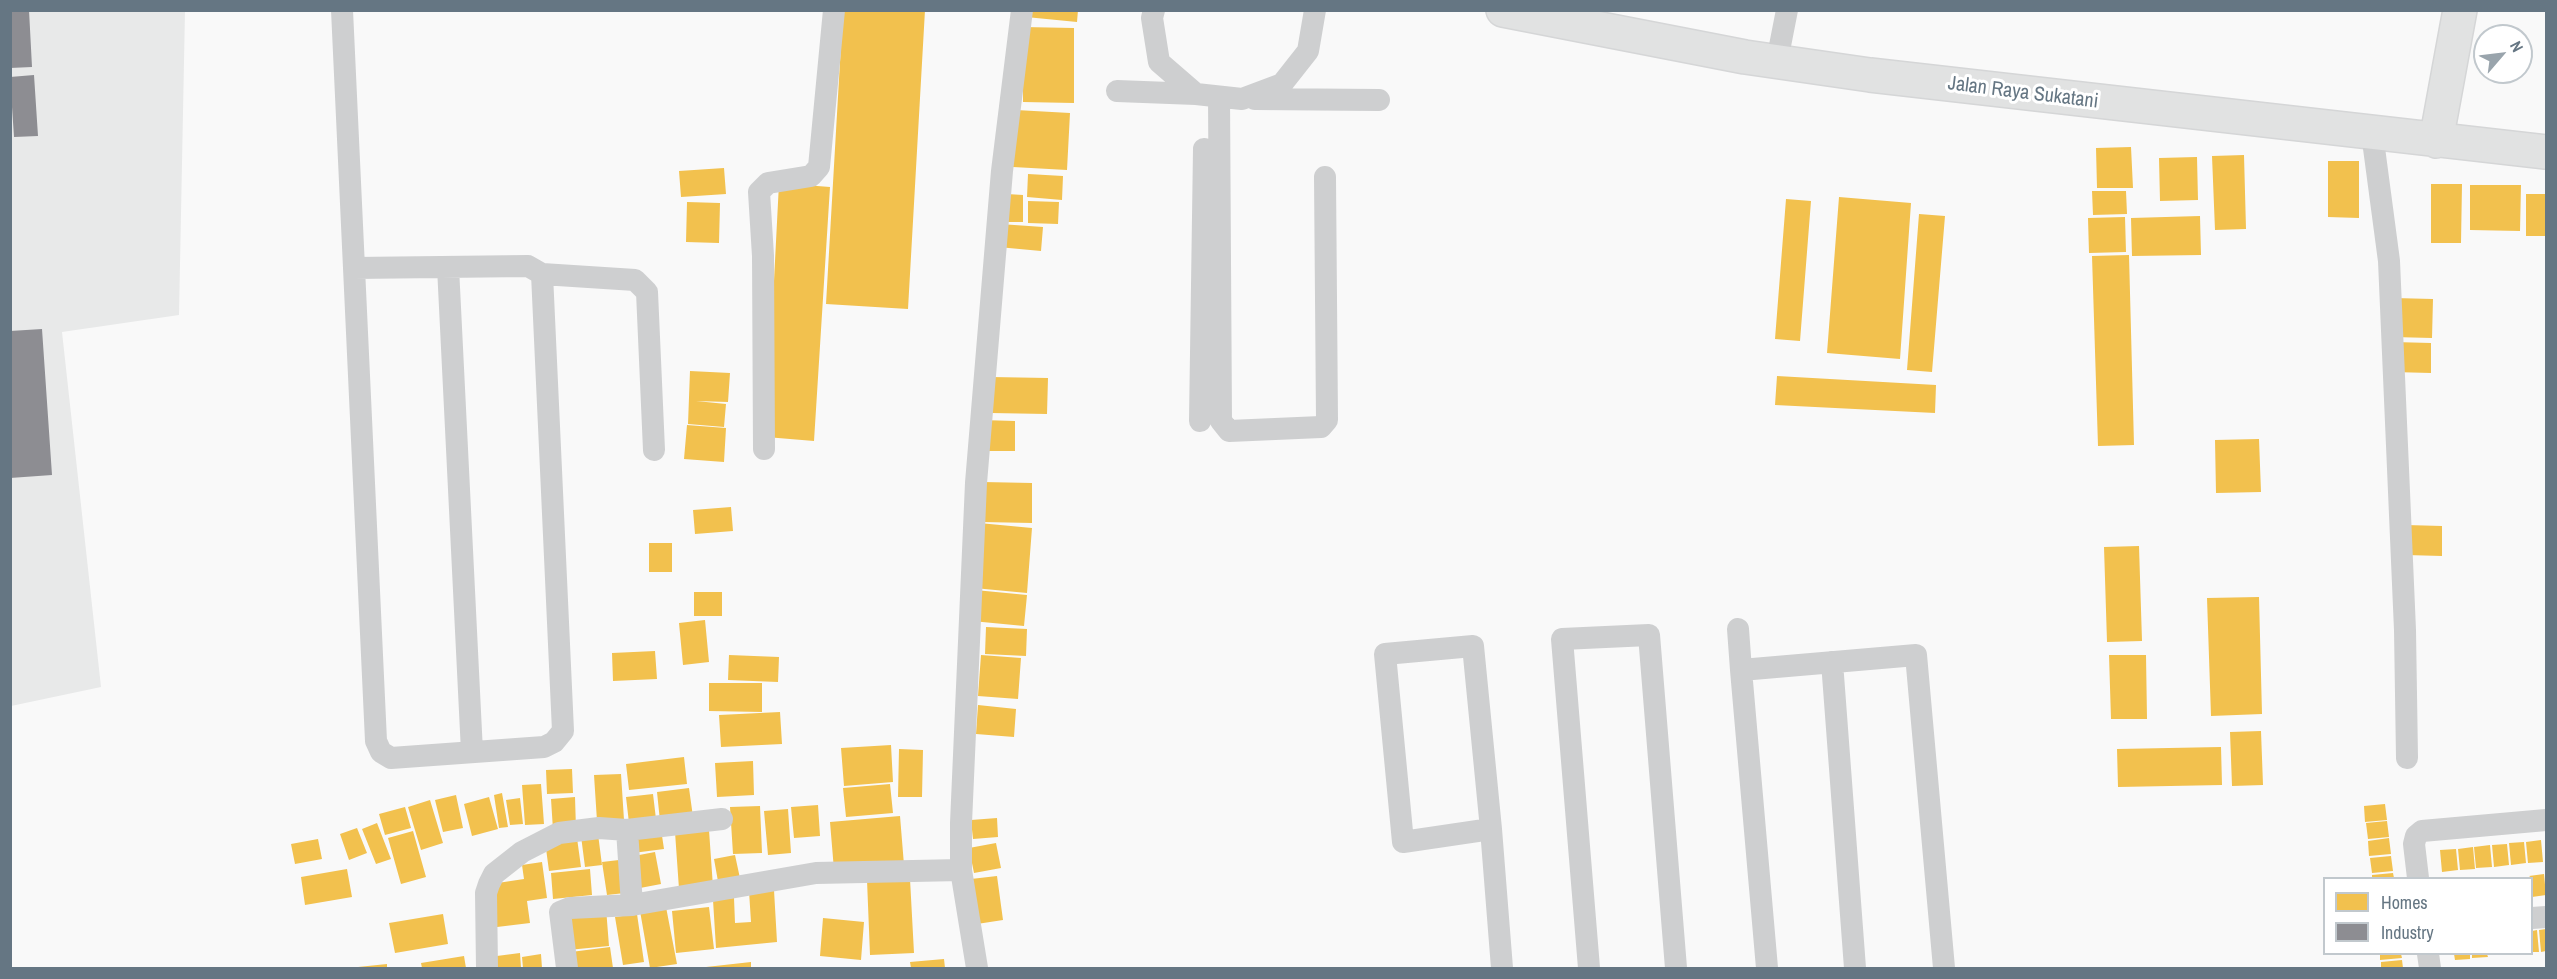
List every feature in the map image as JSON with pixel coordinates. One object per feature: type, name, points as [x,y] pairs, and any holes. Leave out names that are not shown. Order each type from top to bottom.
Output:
[{"type":"main road","name":"Jalan Raya Sukatani","points":[[1503,10],[1745,57],[1870,75],[2547,152]]},
{"type":"main road","points":[[2436,141],[2460,15]]},
{"type":"street","points":[[342,10],[376,741],[381,752],[391,758],[544,747],[554,742],[563,731],[542,274]]},
{"type":"street","points":[[764,449],[763,256],[759,192],[768,183],[811,176],[819,167],[834,10]]},
{"type":"street","points":[[977,969],[961,870],[961,823],[976,483],[1002,171],[1022,10]]},
{"type":"street","points":[[1154,10],[1152,18],[1159,62],[1206,96]]},
{"type":"street","points":[[1242,99],[1282,84],[1308,51],[1315,10]]},
{"type":"street","points":[[1777,61],[1786,18]]},
{"type":"street","points":[[1118,91],[1242,99],[1379,100]]},
{"type":"street","points":[[1206,96],[1221,421],[1229,431],[1320,428],[1327,420],[1325,177]]},
{"type":"street","points":[[1200,421],[1206,96]]},
{"type":"street","points":[[2372,133],[2389,261],[2405,630],[2407,758]]},
{"type":"street","points":[[354,268],[528,266],[542,274],[634,280],[646,292],[654,450]]},
{"type":"street","points":[[448,267],[472,752]]},
{"type":"street","points":[[1738,630],[1767,969]]},
{"type":"street","points":[[1589,969],[1562,639],[1649,635],[1676,969]]},
{"type":"street","points":[[1491,829],[1403,842],[1385,654],[1473,645],[1491,829],[1502,969]]},
{"type":"street","points":[[1741,670],[1916,656],[1944,969]]},
{"type":"street","points":[[1832,662],[1855,969]]},
{"type":"street","points":[[487,969],[486,893],[494,874],[522,852],[559,833],[599,828],[627,830],[722,819]]},
{"type":"street","points":[[2418,877],[2414,844],[2415,836],[2422,831],[2547,820]]},
{"type":"street","points":[[627,830],[632,905]]},
{"type":"street","points":[[567,969],[560,912],[570,908],[632,905],[816,873],[961,870]]},
{"type":"shaded area","points":[[11,11],[185,11],[179,315],[62,332],[101,687],[11,706]]},
{"type":"building: Homes","points":[[843,10],[925,10],[908,309],[826,304]]},
{"type":"building: Homes","points":[[1027,10],[1078,10],[1077,22],[1026,17]]},
{"type":"building: Homes","points":[[1023,27],[1074,28],[1074,103],[1023,102]]},
{"type":"building: Homes","points":[[1016,110],[1070,113],[1067,170],[1013,167]]},
{"type":"building: Homes","points":[[2131,147],[2133,188],[2097,188],[2096,148]]},
{"type":"building: Homes","points":[[2244,155],[2246,229],[2215,230],[2212,156]]},
{"type":"building: Homes","points":[[2197,157],[2198,200],[2160,201],[2159,158]]},
{"type":"building: Homes","points":[[2328,161],[2359,161],[2359,218],[2328,217]]},
{"type":"building: Homes","points":[[724,168],[726,194],[681,197],[679,171]]},
{"type":"building: Homes","points":[[1028,174],[1063,176],[1062,200],[1027,197]]},
{"type":"building: Homes","points":[[779,183],[830,187],[814,441],[766,437]]},
{"type":"building: Homes","points":[[2431,184],[2462,184],[2461,243],[2431,243]]},
{"type":"building: Homes","points":[[2470,185],[2521,185],[2520,231],[2470,230]]},
{"type":"building: Homes","points":[[2092,191],[2126,191],[2127,214],[2093,215]]},
{"type":"building: Homes","points":[[1007,194],[1023,195],[1023,222],[1006,222]]},
{"type":"building: Homes","points":[[2526,194],[2546,194],[2546,236],[2526,236]]},
{"type":"building: Homes","points":[[1839,197],[1911,203],[1900,359],[1827,353]]},
{"type":"building: Homes","points":[[1786,199],[1811,201],[1800,341],[1775,339]]},
{"type":"building: Homes","points":[[1028,201],[1059,202],[1058,224],[1028,223]]},
{"type":"building: Homes","points":[[687,202],[720,203],[719,243],[686,242]]},
{"type":"building: Homes","points":[[1919,214],[1945,216],[1932,372],[1907,370]]},
{"type":"building: Homes","points":[[2200,216],[2201,255],[2132,256],[2131,218]]},
{"type":"building: Homes","points":[[2125,217],[2126,252],[2089,253],[2088,218]]},
{"type":"building: Homes","points":[[1000,224],[1043,227],[1041,251],[998,247]]},
{"type":"building: Homes","points":[[2129,255],[2134,445],[2098,446],[2092,256]]},
{"type":"building: Homes","points":[[2394,298],[2433,299],[2432,338],[2393,337]]},
{"type":"building: Homes","points":[[2394,342],[2431,343],[2431,373],[2393,372]]},
{"type":"building: Homes","points":[[690,371],[730,373],[728,402],[696,401],[726,404],[724,427],[688,424]]},
{"type":"building: Homes","points":[[1777,376],[1936,385],[1935,413],[1775,405]]},
{"type":"building: Homes","points":[[991,377],[1048,378],[1047,414],[991,413]]},
{"type":"building: Homes","points":[[981,420],[1015,421],[1015,451],[981,451]]},
{"type":"building: Homes","points":[[687,425],[726,428],[724,462],[684,459]]},
{"type":"building: Homes","points":[[2259,439],[2261,492],[2216,493],[2215,440]]},
{"type":"building: Homes","points":[[983,482],[1032,483],[1032,523],[982,522]]},
{"type":"building: Homes","points":[[731,507],[733,531],[695,534],[693,510]]},
{"type":"building: Homes","points":[[979,523],[1032,528],[1027,593],[974,588]]},
{"type":"building: Homes","points":[[2406,525],[2442,526],[2442,556],[2406,555]]},
{"type":"building: Homes","points":[[649,543],[672,543],[672,572],[649,572]]},
{"type":"building: Homes","points":[[2139,546],[2142,641],[2107,642],[2104,547]]},
{"type":"building: Homes","points":[[975,590],[1027,595],[1024,626],[972,621]]},
{"type":"building: Homes","points":[[694,592],[722,592],[722,616],[694,616]]},
{"type":"building: Homes","points":[[2259,597],[2262,714],[2211,716],[2207,598]]},
{"type":"building: Homes","points":[[705,620],[709,662],[683,665],[679,623]]},
{"type":"building: Homes","points":[[986,627],[1027,629],[1026,656],[985,654]]},
{"type":"building: Homes","points":[[655,651],[657,679],[613,681],[612,653]]},
{"type":"building: Homes","points":[[729,655],[779,657],[778,682],[728,680]]},
{"type":"building: Homes","points":[[981,655],[1021,658],[1018,699],[978,696]]},
{"type":"building: Homes","points":[[2109,655],[2146,655],[2147,719],[2111,719]]},
{"type":"building: Homes","points":[[709,683],[762,683],[762,712],[709,711]]},
{"type":"building: Homes","points":[[978,705],[1016,709],[1014,737],[976,734]]},
{"type":"building: Homes","points":[[780,712],[782,744],[721,747],[719,715]]},
{"type":"building: Homes","points":[[2261,731],[2263,785],[2232,786],[2230,732]]},
{"type":"building: Homes","points":[[891,745],[893,782],[844,786],[841,748]]},
{"type":"building: Homes","points":[[2221,747],[2222,785],[2118,787],[2117,749]]},
{"type":"building: Homes","points":[[899,749],[923,750],[922,797],[898,797]]},
{"type":"building: Homes","points":[[684,757],[687,784],[629,790],[626,764]]},
{"type":"building: Homes","points":[[753,761],[754,795],[717,797],[715,763]]},
{"type":"building: Homes","points":[[572,769],[573,793],[547,794],[546,770]]},
{"type":"building: Homes","points":[[621,774],[624,820],[597,821],[594,775]]},
{"type":"building: Homes","points":[[541,784],[544,824],[525,825],[522,785]]},
{"type":"building: Homes","points":[[890,784],[893,813],[846,817],[843,788]]},
{"type":"building: Homes","points":[[689,788],[693,817],[660,821],[657,792]]},
{"type":"building: Homes","points":[[502,793],[508,827],[499,828],[494,795]]},
{"type":"building: Homes","points":[[653,794],[656,819],[629,823],[626,797]]},
{"type":"building: Homes","points":[[456,795],[463,828],[443,832],[435,800]]},
{"type":"building: Homes","points":[[489,797],[498,829],[472,836],[464,804]]},
{"type":"building: Homes","points":[[575,797],[576,829],[553,830],[551,799]]},
{"type":"building: Homes","points":[[520,798],[523,824],[510,825],[506,800]]},
{"type":"building: Homes","points":[[430,800],[443,843],[421,850],[408,807]]},
{"type":"building: Homes","points":[[2385,804],[2387,820],[2365,822],[2364,806]]},
{"type":"building: Homes","points":[[818,805],[820,836],[794,838],[791,807]]},
{"type":"building: Homes","points":[[760,806],[762,853],[733,854],[730,807]]},
{"type":"building: Homes","points":[[405,807],[411,828],[385,835],[379,814]]},
{"type":"building: Homes","points":[[788,809],[791,853],[768,855],[764,811]]},
{"type":"building: Homes","points":[[900,816],[904,865],[834,870],[830,822]]},
{"type":"building: Homes","points":[[997,818],[998,837],[973,839],[971,820]]},
{"type":"building: Homes","points":[[2387,821],[2389,837],[2368,839],[2366,823]]},
{"type":"building: Homes","points":[[377,823],[391,859],[376,864],[362,829]]},
{"type":"building: Homes","points":[[357,828],[367,853],[349,860],[340,834]]},
{"type":"building: Homes","points":[[661,829],[664,849],[633,853],[631,832]]},
{"type":"building: Homes","points":[[709,830],[713,887],[679,889],[675,832]]},
{"type":"building: Homes","points":[[413,831],[426,877],[401,884],[388,838]]},
{"type":"building: Homes","points":[[598,834],[602,865],[585,867],[581,836]]},
{"type":"building: Homes","points":[[577,838],[581,867],[549,871],[545,841]]},
{"type":"building: Homes","points":[[2389,838],[2391,854],[2369,856],[2368,841]]},
{"type":"building: Homes","points":[[318,839],[322,859],[295,864],[291,844]]},
{"type":"building: Homes","points":[[2541,840],[2543,862],[2528,863],[2526,842]]},
{"type":"building: Homes","points":[[2524,842],[2526,863],[2511,865],[2509,843]]},
{"type":"building: Homes","points":[[996,843],[1001,868],[974,873],[969,848]]},
{"type":"building: Homes","points":[[2507,844],[2509,865],[2494,867],[2492,845]]},
{"type":"building: Homes","points":[[2490,845],[2492,867],[2476,868],[2474,847]]},
{"type":"building: Homes","points":[[2473,847],[2475,869],[2460,870],[2458,849]]},
{"type":"building: Homes","points":[[2456,849],[2458,870],[2442,872],[2440,850]]},
{"type":"building: Homes","points":[[655,852],[661,884],[640,888],[634,856]]},
{"type":"building: Homes","points":[[735,855],[741,883],[719,887],[714,859]]},
{"type":"building: Homes","points":[[2391,856],[2393,871],[2372,873],[2370,858]]},
{"type":"building: Homes","points":[[619,860],[625,893],[607,895],[602,862]]},
{"type":"building: Homes","points":[[542,862],[547,898],[527,901],[530,923],[497,927],[491,884],[524,879],[522,865]]},
{"type":"building: Homes","points":[[347,869],[352,897],[305,905],[301,877]]},
{"type":"building: Homes","points":[[590,869],[592,895],[553,899],[551,873]]},
{"type":"building: Homes","points":[[2393,873],[2394,877],[2372,877],[2372,875]]},
{"type":"building: Homes","points":[[2544,874],[2546,895],[2533,897],[2533,877],[2529,876]]},
{"type":"building: Homes","points":[[997,876],[1003,920],[977,924],[971,879]]},
{"type":"building: Homes","points":[[910,879],[914,953],[870,955],[867,880]]},
{"type":"building: Homes","points":[[774,890],[777,942],[716,948],[713,900],[734,898],[735,923],[751,922],[749,891]]},
{"type":"building: Homes","points":[[666,907],[677,964],[650,968],[640,911]]},
{"type":"building: Homes","points":[[709,907],[714,949],[676,953],[672,911]]},
{"type":"building: Homes","points":[[606,908],[609,946],[568,950],[564,912]]},
{"type":"building: Homes","points":[[443,914],[448,944],[395,953],[389,923]]},
{"type":"building: Homes","points":[[637,914],[644,962],[623,965],[615,917]]},
{"type":"building: Homes","points":[[823,918],[864,922],[861,960],[820,956]]},
{"type":"building: Homes","points":[[2546,929],[2546,951],[2541,952],[2539,930]]},
{"type":"building: Homes","points":[[2537,930],[2539,952],[2533,952],[2533,931]]},
{"type":"building: Homes","points":[[610,947],[613,968],[573,968],[571,952]]},
{"type":"building: Homes","points":[[520,953],[521,968],[490,968],[489,957]]},
{"type":"building: Homes","points":[[541,954],[542,968],[523,968],[522,957]]},
{"type":"building: Homes","points":[[2380,955],[2401,955],[2402,958],[2380,960]]},
{"type":"building: Homes","points":[[2454,955],[2470,955],[2470,959],[2455,960]]},
{"type":"building: Homes","points":[[2472,955],[2487,955],[2488,957],[2472,958]]},
{"type":"building: Homes","points":[[464,956],[466,968],[422,968],[421,963]]},
{"type":"building: Homes","points":[[944,959],[945,968],[911,968],[910,962]]},
{"type":"building: Homes","points":[[2402,960],[2403,968],[2381,968],[2381,962]]},
{"type":"building: Homes","points":[[751,962],[751,968],[706,968],[706,967]]},
{"type":"building: Homes","points":[[387,964],[387,968],[358,968],[358,967]]},
{"type":"building: Industry","points":[[10,10],[29,10],[32,67],[10,68]]},
{"type":"building: Industry","points":[[34,75],[38,136],[14,137],[10,77]]},
{"type":"building: Industry","points":[[42,329],[52,475],[10,478],[10,331]]}]
